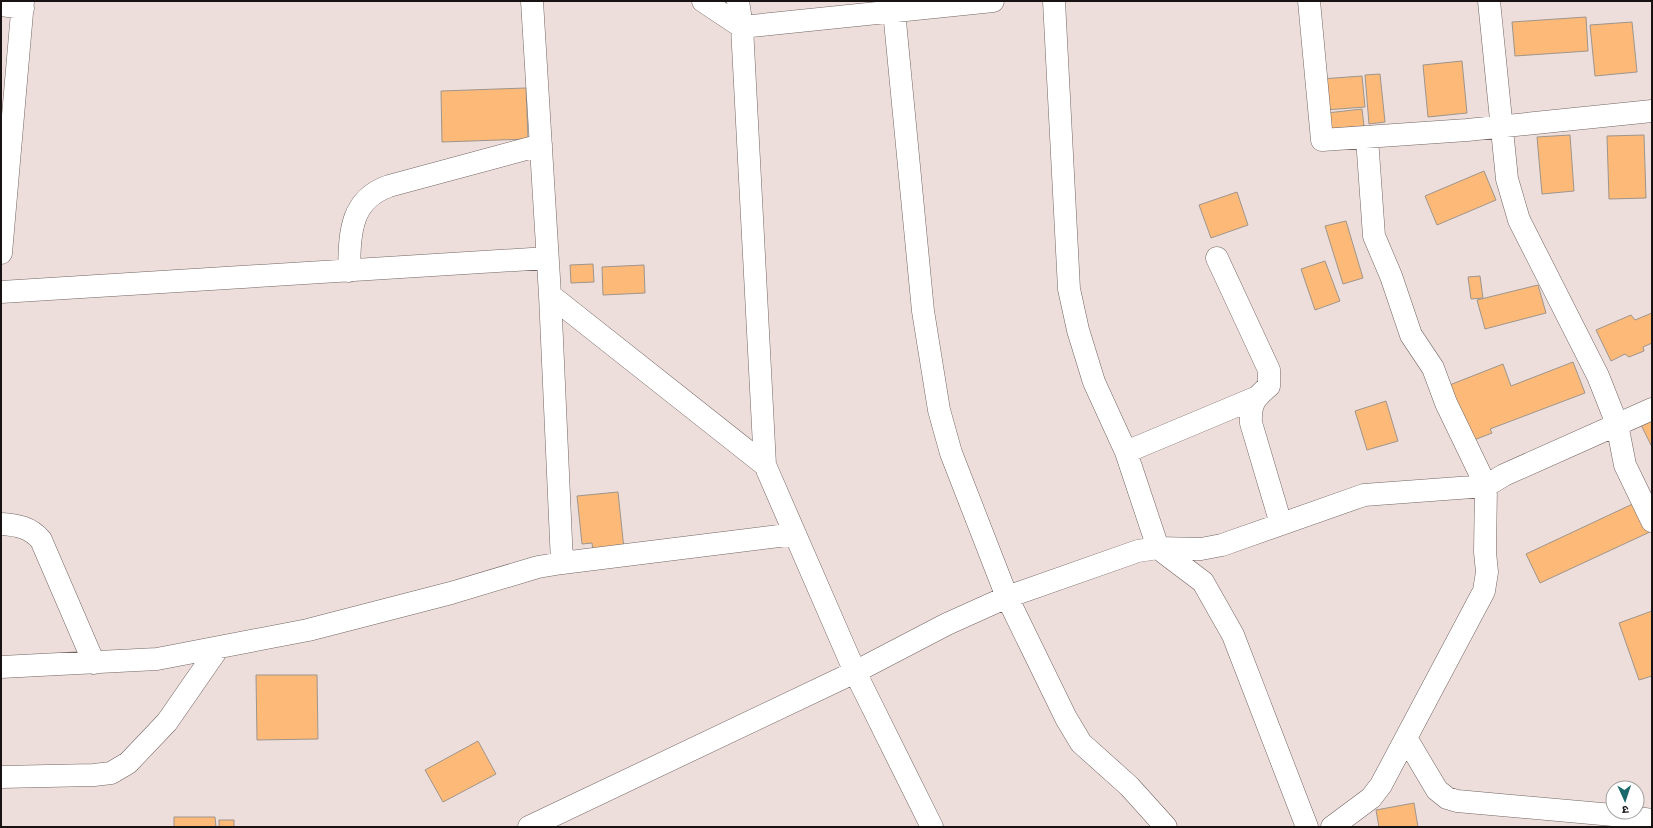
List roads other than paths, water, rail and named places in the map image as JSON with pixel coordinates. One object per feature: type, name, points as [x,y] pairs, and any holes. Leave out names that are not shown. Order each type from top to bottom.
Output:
[{"type":"street","points":[[532,1],[550,295],[562,563]]},
{"type":"street","points":[[703,1],[742,27],[993,1]]},
{"type":"street","points":[[738,1],[742,27],[765,465],[855,672],[932,827]]},
{"type":"street","points":[[1054,1],[1069,289],[1078,330],[1094,382],[1126,452],[1158,548],[1203,582],[1233,635],[1307,827]]},
{"type":"street","points":[[1309,1],[1322,140],[1367,138],[1501,127],[1652,111]]},
{"type":"street","points":[[1489,1],[1507,179],[1519,220],[1598,376],[1617,424],[1625,465],[1652,521]]},
{"type":"street","points":[[1,5],[23,5],[1,253]]},
{"type":"street","points":[[894,11],[923,311],[939,410],[951,453],[1007,597],[1066,718],[1080,743],[1129,786],[1166,827]]},
{"type":"street","points":[[1332,827],[1372,798],[1381,785],[1484,591],[1487,572],[1485,552],[1486,486],[1446,402],[1433,368],[1411,335],[1391,276],[1374,236],[1367,138]]},
{"type":"street","points":[[349,271],[350,237],[353,221],[357,211],[375,192],[389,186],[540,145]]},
{"type":"street","points":[[1,292],[547,258]]},
{"type":"street","points":[[1126,452],[1255,398],[1270,386],[1269,370],[1218,258]]},
{"type":"street","points":[[550,295],[765,465]]},
{"type":"street","points":[[1255,398],[1250,412],[1251,423],[1281,524]]},
{"type":"street","points":[[529,827],[855,672],[947,624],[1007,597],[1138,551],[1158,548],[1201,549],[1222,545],[1364,495],[1486,486],[1504,475],[1652,409]]},
{"type":"street","points":[[1,524],[23,526],[35,533],[41,540],[94,663]]},
{"type":"street","points":[[1,667],[157,659],[308,630],[451,593],[538,568],[562,563],[795,534]]},
{"type":"street","points":[[1,777],[94,775],[111,773],[128,763],[167,722],[219,648]]},
{"type":"street","points":[[1406,738],[1437,790],[1447,798],[1457,801],[1624,816],[1652,820]]}]
